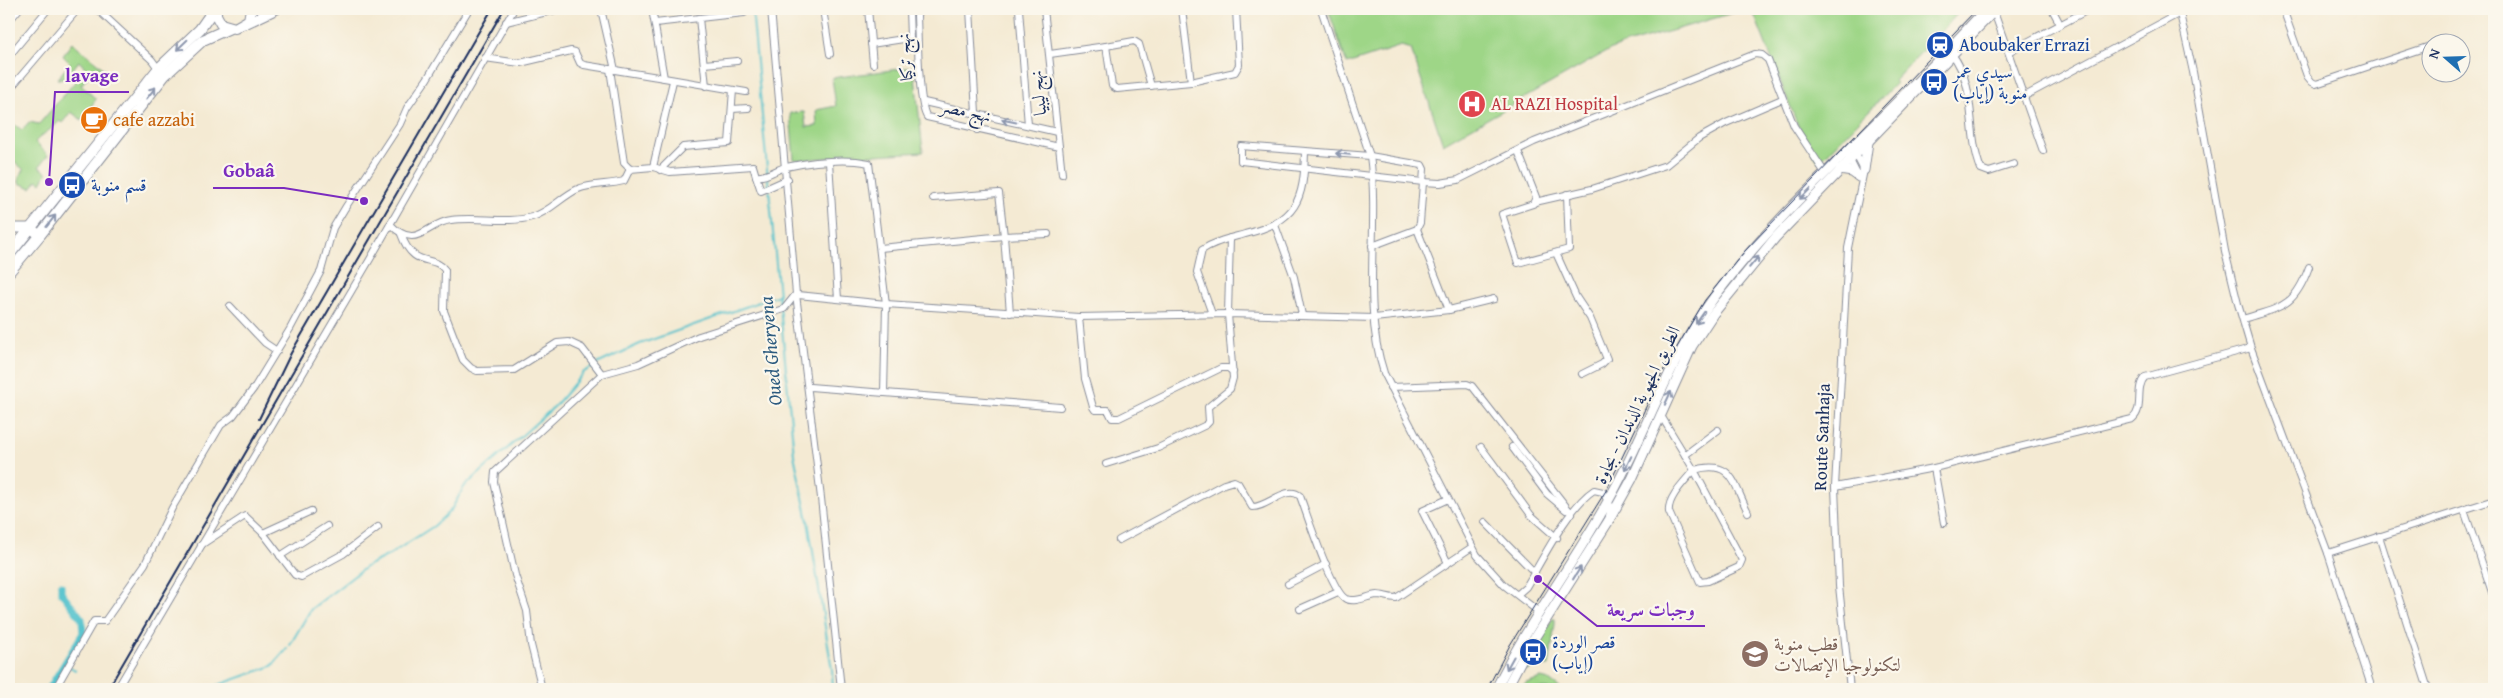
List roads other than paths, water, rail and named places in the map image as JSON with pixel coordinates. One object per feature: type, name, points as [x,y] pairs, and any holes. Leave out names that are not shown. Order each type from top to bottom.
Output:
[{"type":"main road","points":[[9,255],[215,9]]},
{"type":"main road","points":[[215,9],[218,20],[230,28]]},
{"type":"main road","points":[[245,24],[251,9]]},
{"type":"main road","points":[[9,272],[40,235],[161,72],[203,40],[277,9]]},
{"type":"main road","name":"الطريق الجهوية الدندان - بجاوة","points":[[1506,689],[1562,579],[1608,502],[1653,410],[1674,360],[1690,332],[1742,262],[1825,173],[1868,142],[1992,9]]},
{"type":"main road","name":"الطريق الجهوية الدندان - بجاوة","points":[[1496,689],[1543,615],[1608,522],[1632,478],[1692,346],[1713,314],[1769,245],[1840,170],[1851,153],[1992,9]]},
{"type":"main road","points":[[1840,170],[1861,173],[1868,142]]},
{"type":"main road","points":[[9,228],[30,228],[40,235]]},
{"type":"street","points":[[9,21],[19,9]]},
{"type":"street","points":[[9,56],[48,9]]},
{"type":"street","points":[[9,90],[78,9]]},
{"type":"street","points":[[97,9],[152,60],[161,72]]},
{"type":"street","points":[[55,689],[94,621],[105,621],[145,564],[172,508],[221,425],[233,416],[254,388],[277,351],[321,271],[334,228],[345,208],[400,124],[407,108],[469,9]]},
{"type":"street","points":[[117,689],[514,9]]},
{"type":"street","points":[[506,22],[559,9]]},
{"type":"street","points":[[601,9],[613,70],[624,163],[630,169],[653,167],[670,172],[753,166],[759,176],[761,191],[788,179]]},
{"type":"street","points":[[652,9],[664,78]]},
{"type":"street","points":[[772,9],[797,295],[841,689]]},
{"type":"street","points":[[824,9],[830,54]]},
{"type":"street","points":[[868,9],[873,64]]},
{"type":"street","points":[[871,44],[910,38],[909,9]]},
{"type":"street","points":[[970,9],[977,130]]},
{"type":"street","points":[[1019,9],[1028,125]]},
{"type":"street","name":"نهج ليبيا","points":[[1044,9],[1062,174]]},
{"type":"street","points":[[1182,9],[1190,82]]},
{"type":"street","points":[[1106,46],[1114,89],[1190,82],[1237,71],[1239,65],[1236,9]]},
{"type":"street","points":[[1321,9],[1370,156],[1376,350],[1391,387],[1427,454],[1472,548],[1504,585],[1543,615]]},
{"type":"street","points":[[1992,9],[2010,51],[2044,151]]},
{"type":"street","points":[[2052,9],[2060,24]]},
{"type":"street","points":[[2010,51],[2090,9]]},
{"type":"street","points":[[2283,9],[2307,76],[2316,84],[2420,49]]},
{"type":"street","name":"نهج تركيا","points":[[921,10],[924,102]]},
{"type":"street","points":[[2025,96],[2179,11],[2193,72],[2228,268],[2251,348],[2328,553],[2372,689]]},
{"type":"street","points":[[655,23],[744,13]]},
{"type":"street","points":[[700,18],[706,86]]},
{"type":"street","points":[[1050,54],[1134,41],[1138,44],[1151,86]]},
{"type":"street","points":[[485,58],[520,63],[571,50],[575,52],[580,63],[584,65],[746,92]]},
{"type":"street","points":[[1449,310],[1417,228],[1423,182],[1424,168],[1419,164],[1370,156],[1241,146],[1240,161],[1423,182],[1440,183],[1458,180],[1534,142],[1755,54],[1762,55],[1768,60],[1782,99],[1802,140],[1825,173]]},
{"type":"street","points":[[1952,54],[1959,64],[1967,86],[1981,169],[1990,172],[2014,164]]},
{"type":"street","points":[[704,64],[737,61]]},
{"type":"street","points":[[653,167],[673,81]]},
{"type":"street","points":[[660,170],[682,147],[729,143],[733,90]]},
{"type":"street","points":[[1567,194],[1569,249],[1518,263],[1502,214],[1535,202],[1567,194],[1592,189],[1666,165],[1710,131],[1753,110],[1782,99]]},
{"type":"street","name":"نهج مصر","points":[[1057,132],[924,102],[924,112],[927,118],[1059,147]]},
{"type":"street","points":[[732,109],[748,108]]},
{"type":"street","points":[[1212,314],[1199,283],[1198,261],[1202,250],[1230,238],[1275,225],[1286,217],[1295,206],[1302,187],[1305,151]]},
{"type":"street","points":[[1518,151],[1536,197],[1535,202]]},
{"type":"street","points":[[1851,153],[1861,173]]},
{"type":"street","points":[[830,162],[838,299]]},
{"type":"street","points":[[759,176],[785,167],[830,162],[869,163],[886,304],[884,393]]},
{"type":"street","points":[[401,234],[422,235],[440,223],[452,219],[509,220],[532,217],[584,187],[624,181],[630,169]]},
{"type":"street","name":"Route Sanhaja","points":[[1850,689],[1839,586],[1835,487],[1846,262],[1861,187],[1861,173]]},
{"type":"street","points":[[933,198],[999,193],[1010,313]]},
{"type":"street","points":[[390,224],[401,234],[406,247],[414,255],[440,265],[445,270],[444,311],[463,360],[471,368],[477,371],[514,370],[553,346],[565,342],[579,346],[596,364],[602,374]]},
{"type":"street","points":[[1275,225],[1294,277],[1302,315]]},
{"type":"street","points":[[1372,246],[1417,228]]},
{"type":"street","points":[[880,248],[1004,236],[1048,234]]},
{"type":"street","points":[[1106,464],[1158,448],[1206,425],[1210,417],[1208,407],[1230,389],[1233,372],[1228,314],[1230,238]]},
{"type":"street","points":[[1556,253],[1576,297],[1590,318],[1607,359],[1602,364],[1582,374]]},
{"type":"street","points":[[2243,319],[2276,309],[2292,299],[2301,288],[2309,267]]},
{"type":"street","points":[[797,295],[886,304],[1079,317],[1228,314],[1374,318],[1449,310],[1494,299]]},
{"type":"street","points":[[542,689],[532,645],[527,611],[515,575],[494,477],[500,466],[602,374],[638,364],[699,336],[784,309],[797,295]]},
{"type":"street","points":[[230,306],[265,344],[277,351]]},
{"type":"street","points":[[1079,317],[1085,379],[1093,407],[1098,410],[1108,410],[1112,418],[1119,418],[1221,368],[1228,368],[1233,372]]},
{"type":"street","points":[[1835,487],[1934,468],[2132,419],[2138,411],[2141,382],[2145,377],[2251,348]]},
{"type":"street","points":[[1391,387],[1467,384],[1472,386],[1571,512]]},
{"type":"street","points":[[810,387],[1060,407]]},
{"type":"street","points":[[1660,414],[1694,470],[1742,560],[1739,567],[1702,583],[1698,580],[1668,509],[1672,499],[1694,470],[1712,466],[1725,469],[1748,512]]},
{"type":"street","points":[[1685,455],[1718,430]]},
{"type":"street","points":[[1480,447],[1531,515],[1556,538]]},
{"type":"street","points":[[1512,447],[1547,494],[1571,512]]},
{"type":"street","points":[[1934,468],[1944,524]]},
{"type":"street","points":[[1119,540],[1224,484],[1234,481],[1238,484],[1252,507],[1260,506],[1284,494],[1297,494],[1338,592],[1346,599],[1352,600],[1380,595],[1396,598],[1405,594],[1472,548]]},
{"type":"street","points":[[1518,594],[1522,593],[1535,573],[1571,512],[1594,490],[1603,492],[1611,507],[1608,522]]},
{"type":"street","points":[[1448,499],[1422,511],[1448,563]]},
{"type":"street","points":[[2328,553],[2494,500]]},
{"type":"street","points":[[2464,510],[2494,598]]},
{"type":"street","points":[[263,533],[271,531],[289,520],[304,516],[311,511]]},
{"type":"street","points":[[198,548],[241,517],[247,518],[263,533],[294,575],[304,576],[344,554],[378,527]]},
{"type":"street","points":[[1485,522],[1535,573]]},
{"type":"street","points":[[280,556],[327,526]]},
{"type":"street","points":[[2379,536],[2428,689]]},
{"type":"street","points":[[1288,584],[1326,564]]},
{"type":"street","points":[[1300,609],[1338,592]]},
{"type":"waterway","name":"Oued Gheryena","points":[[752,9],[794,455],[808,521],[832,670],[833,689]]},
{"type":"waterway","points":[[597,364],[640,344],[779,295]]},
{"type":"waterway","points":[[290,645],[311,609],[367,566],[389,555],[434,526],[451,510],[464,487],[555,406],[584,372],[593,367]]},
{"type":"waterway","points":[[49,689],[83,633],[82,619],[61,592],[61,585]]},
{"type":"waterway","points":[[207,689],[272,666],[287,649]]},
{"type":"waterway","points":[[65,664],[75,670]]},
{"type":"tram line","points":[[1487,689],[1510,645],[1607,489],[1663,371],[1705,300],[1744,252],[1977,9]]},
{"type":"railway","points":[[259,419],[291,353],[492,9]]},
{"type":"railway","points":[[108,689],[504,9]]},
{"type":"place","name":"Aboubaker Errazi","points":[[1940,45]]},
{"type":"place","name":"سيدي عمر منوبة (إياب)","points":[[1934,82]]},
{"type":"place","name":"AL RAZI Hospital","points":[[1472,104]]},
{"type":"place","name":"cafe azzabi","points":[[94,120]]},
{"type":"place","name":"lavage","points":[[49,182]]},
{"type":"place","name":"قسم منوبة","points":[[72,185]]},
{"type":"place","name":"Gobaâ","points":[[364,201]]},
{"type":"place","name":"وجبات سريعة","points":[[1538,579]]},
{"type":"place","name":"قصر الوردة (إياب)","points":[[1533,652]]},
{"type":"place","name":"قطب منوبة لتكنولوجيا الإتصالات","points":[[1755,654]]}]
